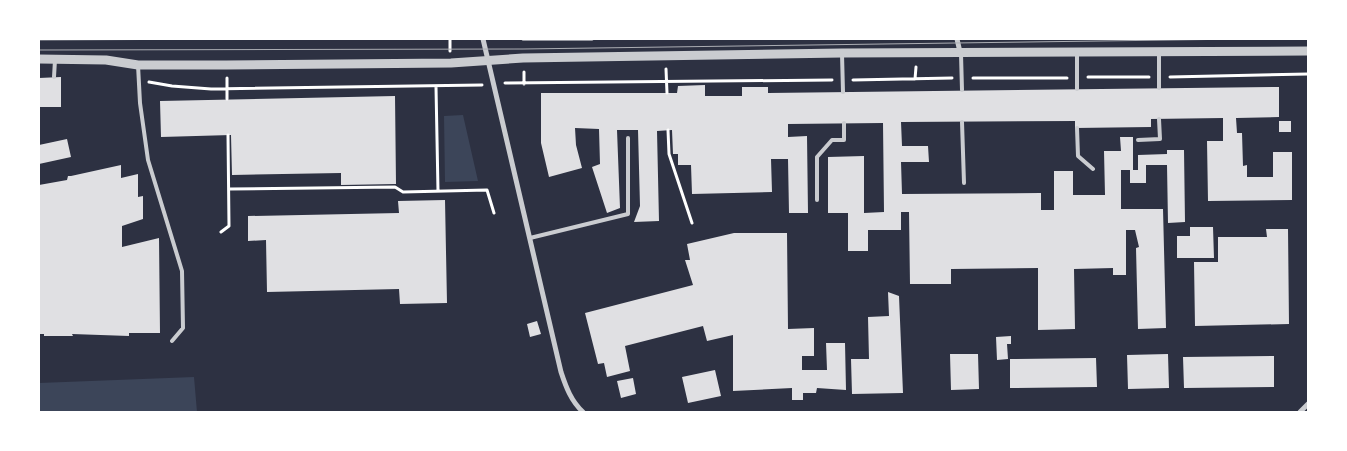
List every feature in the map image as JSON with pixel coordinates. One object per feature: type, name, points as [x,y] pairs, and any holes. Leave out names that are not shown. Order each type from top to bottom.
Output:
[{"type":"street","points":[[483,39],[561,372],[567,390],[583,412]]},
{"type":"street","points":[[957,39],[960,52]]},
{"type":"street","points":[[39,59],[106,60],[138,65],[226,65],[842,53],[1159,50],[1308,51]]},
{"type":"street","points":[[1300,412],[1308,404]]},
{"type":"lane","points":[[1159,50],[1159,88]]},
{"type":"lane","points":[[960,52],[962,90]]},
{"type":"lane","points":[[1077,52],[1077,89]]},
{"type":"lane","points":[[842,53],[842,92]]},
{"type":"lane","points":[[54,59],[54,77]]},
{"type":"lane","points":[[138,65],[140,103],[148,160],[182,271],[183,328],[172,341]]},
{"type":"lane","points":[[1138,140],[1160,139],[1160,119]]},
{"type":"lane","points":[[962,122],[964,183]]},
{"type":"lane","points":[[817,200],[817,157],[832,140],[844,140],[844,123]]},
{"type":"lane","points":[[1077,128],[1078,156],[1093,169]]},
{"type":"lane","points":[[530,238],[628,214],[628,138]]},
{"type":"path","points":[[523,39],[592,39]]},
{"type":"path","points":[[666,56],[667,93]]},
{"type":"path","points":[[226,65],[227,99]]},
{"type":"path","points":[[139,80],[172,86],[227,88],[436,87],[667,82],[1308,74]]},
{"type":"path","points":[[436,87],[438,192]]},
{"type":"path","points":[[668,130],[669,154],[692,223]]},
{"type":"path","points":[[221,232],[230,226],[228,135]]},
{"type":"path","points":[[229,190],[394,187],[403,192],[487,190],[494,212]]},
{"type":"shaded area","points":[[463,115],[478,181],[445,182],[444,116]]},
{"type":"shaded area","points":[[194,377],[197,412],[39,412],[39,383]]},
{"type":"building","points":[[61,77],[61,107],[39,107],[39,78]]},
{"type":"building","points":[[705,85],[705,96],[742,96],[742,87],[768,87],[768,93],[1279,87],[1279,117],[1236,118],[1237,133],[1242,133],[1243,166],[1247,165],[1247,177],[1273,177],[1273,152],[1292,152],[1292,200],[1208,201],[1207,141],[1223,141],[1223,118],[1151,119],[1151,127],[1075,128],[1075,121],[901,122],[902,146],[928,146],[929,162],[901,162],[902,194],[1041,193],[1041,210],[1054,210],[1054,171],[1073,171],[1073,195],[1105,195],[1104,151],[1121,151],[1120,137],[1133,137],[1133,170],[1138,170],[1138,155],[1167,154],[1167,150],[1184,150],[1185,222],[1168,223],[1167,165],[1146,165],[1146,183],[1130,183],[1130,170],[1121,170],[1121,209],[1163,209],[1166,328],[1138,329],[1136,248],[1139,247],[1135,230],[1126,230],[1126,275],[1113,275],[1113,268],[1074,269],[1075,329],[1038,330],[1038,268],[951,269],[951,284],[910,284],[909,212],[901,212],[901,230],[868,230],[868,251],[848,251],[848,213],[828,213],[828,157],[864,156],[864,213],[884,212],[883,123],[788,124],[788,137],[807,136],[808,213],[789,213],[788,159],[771,159],[772,192],[692,194],[691,165],[678,165],[678,154],[673,154],[672,130],[657,131],[659,221],[634,222],[640,206],[638,130],[617,130],[620,208],[607,213],[592,167],[600,164],[599,129],[575,128],[576,145],[582,168],[549,177],[541,143],[541,93],[677,93],[678,86]]},
{"type":"building","points":[[395,96],[396,184],[341,185],[341,173],[232,175],[231,135],[161,137],[160,101]]},
{"type":"building","points":[[1279,121],[1291,121],[1291,132],[1279,132]]},
{"type":"building","points":[[67,139],[71,157],[39,164],[39,145]]},
{"type":"building","points":[[121,165],[121,178],[138,174],[138,197],[143,196],[143,219],[122,226],[122,247],[159,238],[160,333],[129,333],[129,336],[72,334],[73,336],[44,336],[44,334],[39,334],[39,185],[67,180],[68,176]]},
{"type":"building","points":[[445,200],[447,303],[400,304],[399,289],[267,292],[266,240],[248,241],[248,216],[399,213],[398,201]]},
{"type":"building","points":[[1190,227],[1213,227],[1214,258],[1177,258],[1177,236],[1190,236]]},
{"type":"building","points":[[1266,229],[1288,229],[1289,324],[1195,326],[1194,262],[1218,262],[1218,237],[1267,237]]},
{"type":"building","points":[[734,233],[787,233],[788,329],[814,328],[814,356],[802,356],[802,370],[827,370],[826,343],[845,343],[846,390],[817,388],[816,393],[803,393],[803,400],[792,400],[792,388],[733,391],[733,335],[707,341],[703,326],[625,346],[630,371],[607,377],[604,363],[598,364],[585,313],[693,285],[685,260],[690,260],[687,244]]},
{"type":"building","points":[[888,292],[899,296],[903,393],[852,394],[851,359],[869,359],[868,317],[889,316]]},
{"type":"building","points":[[537,321],[541,334],[530,337],[527,324]]},
{"type":"building","points":[[1011,336],[1011,344],[1007,344],[1008,359],[997,360],[996,337]]},
{"type":"building","points":[[950,354],[978,354],[979,389],[951,390]]},
{"type":"building","points":[[1168,354],[1169,388],[1128,389],[1127,355]]},
{"type":"building","points":[[1274,356],[1274,387],[1184,388],[1183,357]]},
{"type":"building","points":[[1096,358],[1097,387],[1010,388],[1010,359]]},
{"type":"building","points":[[715,370],[721,396],[688,403],[682,377]]},
{"type":"building","points":[[633,378],[636,394],[621,398],[617,381]]},
{"type":"tram line","points":[[39,40],[247,39]]},
{"type":"tram line","points":[[39,50],[523,49],[1244,39]]}]
